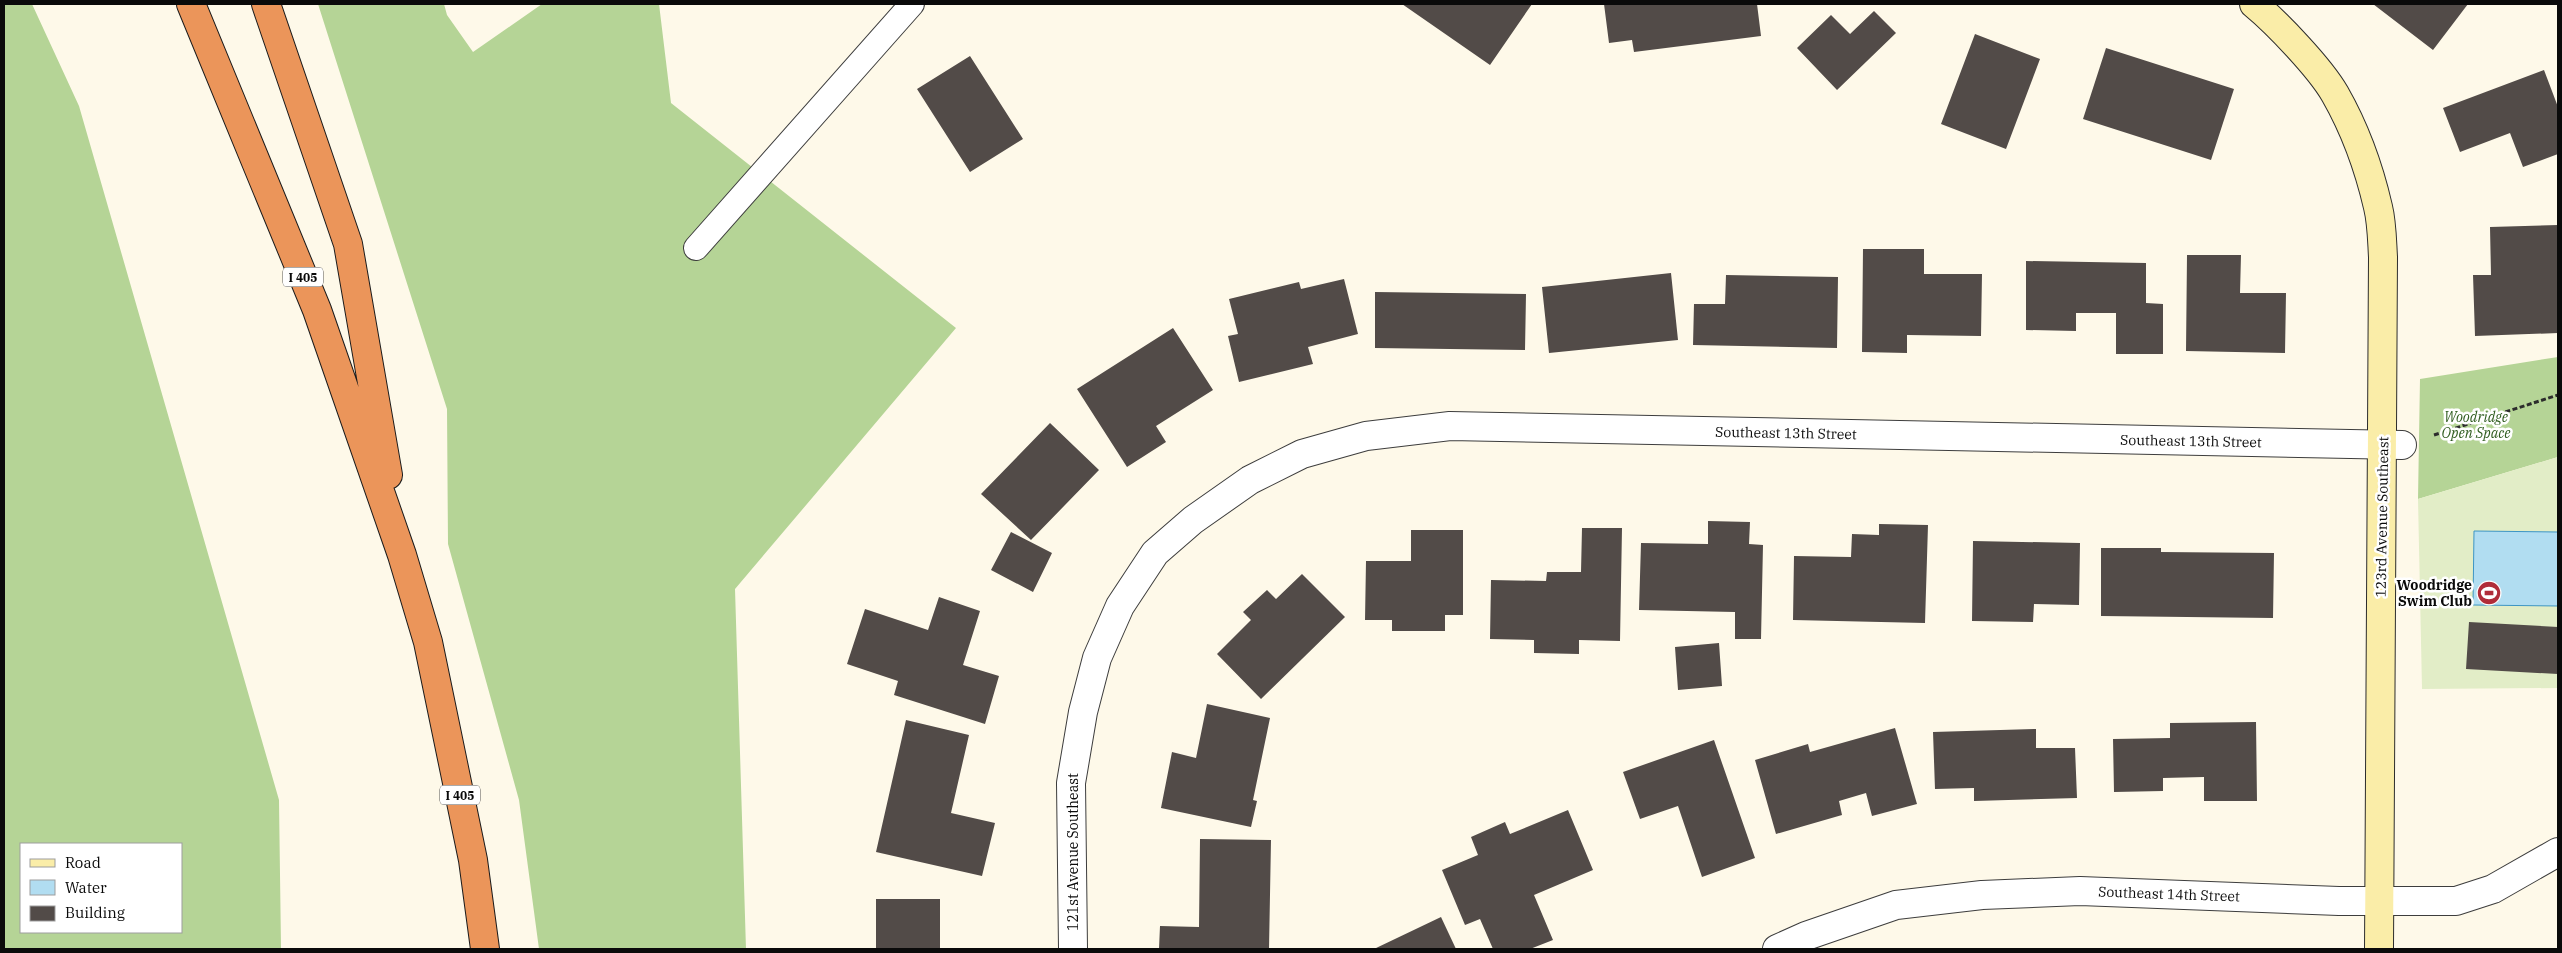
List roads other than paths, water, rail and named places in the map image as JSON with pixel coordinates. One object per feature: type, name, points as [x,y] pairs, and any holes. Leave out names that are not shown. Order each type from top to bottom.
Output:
[{"type":"highway","name":"I 405","points":[[191,4],[317,310],[402,555],[428,642],[473,860],[485,949]]},
{"type":"highway","points":[[266,4],[348,244],[402,555]]},
{"type":"street","name":"123rd Avenue Southeast","points":[[2254,4],[2301,51],[2335,93],[2363,152],[2379,209],[2392,445],[2379,949]]},
{"type":"street","name":"Southeast 13th Street","points":[[1193,520],[1250,480],[1302,454],[1366,436],[1450,426],[2392,445]]},
{"type":"street","name":"121st Avenue Southeast","points":[[1073,949],[1071,783],[1083,712],[1097,658],[1120,606],[1155,553],[1193,520]]},
{"type":"street","name":"Southeast 14th Street","points":[[1777,949],[1806,936],[1896,906],[1982,895],[2080,890],[2379,902],[2456,901],[2493,889],[2558,852]]},
{"type":"lane","points":[[696,248],[912,4]]},
{"type":"water","points":[[2474,531],[2558,532],[2558,606],[2473,605]]},
{"type":"place","name":"Woodridge Swim Club","points":[[2489,593]]},
{"type":"park label","name":"Woodridge Open Space","points":[[2476,426]]}]
